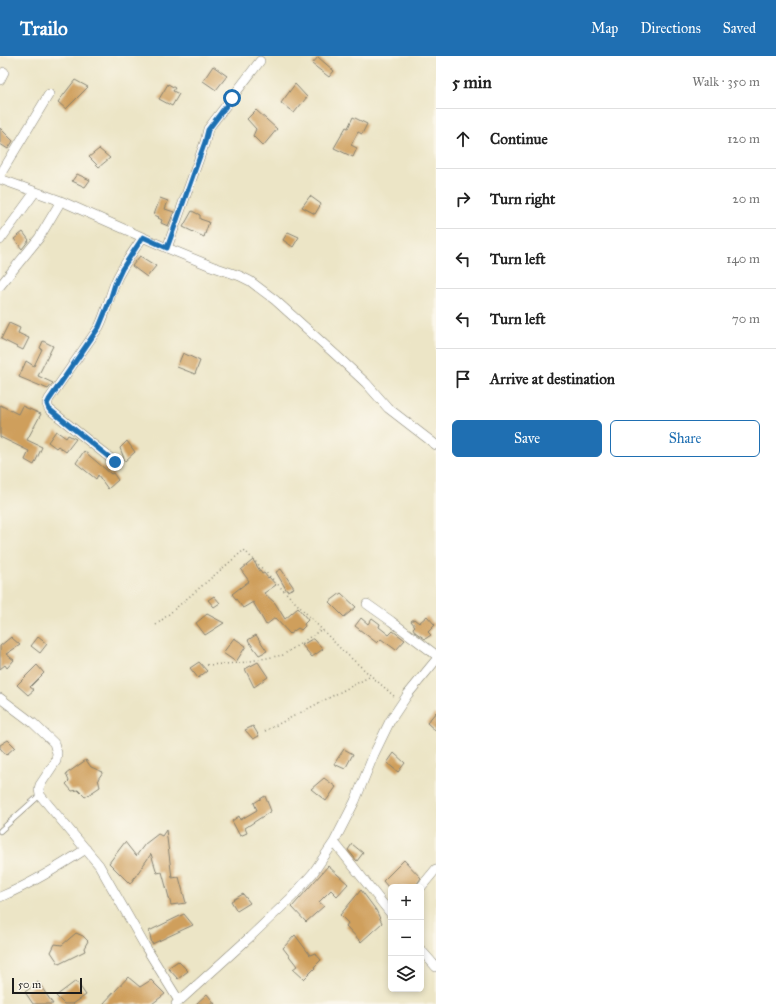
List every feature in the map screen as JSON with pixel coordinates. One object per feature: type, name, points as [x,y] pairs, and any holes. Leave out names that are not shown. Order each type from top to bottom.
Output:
[{"type":"street","points":[[167,248],[208,130],[260,61]]},
{"type":"street","points":[[0,175],[48,94]]},
{"type":"street","points":[[0,179],[61,201],[167,248],[240,276],[263,290],[338,356],[366,383],[388,408],[436,445]]},
{"type":"street","points":[[0,240],[35,192]]},
{"type":"street","points":[[0,286],[39,238],[61,201]]},
{"type":"street","points":[[115,462],[49,409],[47,404],[99,327],[122,269],[143,237]]},
{"type":"street","points":[[367,604],[436,655]]},
{"type":"street","points":[[0,698],[33,723],[54,743],[57,753],[56,761],[38,789],[40,795],[99,865],[178,1002],[292,898],[313,873],[334,842],[355,801],[374,754],[390,721],[402,703],[436,660]]},
{"type":"street","points":[[334,842],[388,910]]},
{"type":"street","points":[[0,897],[46,874],[86,849]]},
{"type":"street","points":[[424,884],[436,869]]},
{"type":"street","points":[[424,953],[436,967]]},
{"type":"lane","points":[[0,831],[40,795]]},
{"type":"path","points":[[156,625],[244,550],[342,650],[402,703]]},
{"type":"path","points":[[207,665],[240,663],[283,655],[322,629]]},
{"type":"path","points":[[265,731],[371,676]]},
{"type":"building","points":[[318,57],[334,71],[329,77],[312,64]]},
{"type":"building","points":[[213,66],[227,76],[216,90],[203,81]]},
{"type":"building","points":[[75,80],[88,87],[66,109],[58,102]]},
{"type":"building","points":[[168,84],[175,88],[173,91],[179,94],[172,106],[159,99]]},
{"type":"building","points":[[295,84],[307,97],[294,113],[281,103]]},
{"type":"building","points":[[256,110],[277,129],[263,146],[253,136],[256,129],[247,119]]},
{"type":"building","points":[[353,117],[367,124],[362,134],[358,132],[351,145],[357,148],[353,157],[334,148],[346,127],[348,128]]},
{"type":"building","points":[[0,128],[13,141],[8,149],[0,144]]},
{"type":"building","points":[[99,149],[110,158],[99,167],[89,157]]},
{"type":"building","points":[[77,174],[90,180],[85,187],[72,181]]},
{"type":"building","points":[[310,196],[321,204],[315,214],[302,207]]},
{"type":"building","points":[[160,198],[168,201],[165,209],[174,212],[168,226],[161,223],[162,220],[154,215]]},
{"type":"building","points":[[192,211],[200,215],[200,219],[209,222],[204,237],[183,227]]},
{"type":"building","points":[[23,232],[29,240],[22,249],[14,239]]},
{"type":"building","points":[[288,232],[299,237],[293,247],[283,240]]},
{"type":"building","points":[[140,256],[156,266],[147,277],[132,266]]},
{"type":"building","points":[[9,323],[20,328],[18,333],[29,338],[23,350],[1,339]]},
{"type":"building","points":[[43,341],[53,346],[38,376],[53,383],[48,389],[19,377],[26,361],[34,366],[42,349],[40,348]]},
{"type":"building","points":[[183,353],[200,361],[195,374],[177,367]]},
{"type":"building","points":[[0,405],[18,414],[22,406],[41,414],[27,440],[42,447],[34,465],[25,460],[29,451],[0,437]]},
{"type":"building","points":[[56,431],[66,438],[68,435],[76,439],[66,452],[58,446],[56,448],[48,442]]},
{"type":"building","points":[[127,441],[135,452],[125,461],[120,448]]},
{"type":"building","points":[[84,451],[111,474],[113,473],[118,480],[108,489],[98,475],[96,479],[76,463]]},
{"type":"building","points":[[253,560],[262,574],[264,573],[276,585],[264,593],[275,603],[285,619],[298,608],[308,620],[301,630],[298,628],[290,634],[275,618],[266,625],[253,602],[243,608],[232,594],[249,581],[241,570]]},
{"type":"building","points":[[281,569],[294,588],[287,591],[276,572]]},
{"type":"building","points":[[341,593],[356,607],[344,617],[329,602]]},
{"type":"building","points":[[214,596],[220,603],[214,607],[208,600]]},
{"type":"building","points":[[207,614],[224,623],[205,635],[196,623]]},
{"type":"building","points":[[427,616],[435,625],[428,632],[431,635],[425,639],[415,632],[413,628],[415,626],[411,621],[414,619],[419,623]]},
{"type":"building","points":[[361,618],[368,624],[372,618],[380,624],[379,627],[389,635],[393,631],[405,640],[396,650],[381,639],[377,643],[355,626]]},
{"type":"building","points":[[256,635],[267,651],[259,655],[248,640]]},
{"type":"building","points":[[11,637],[20,645],[6,654],[14,660],[7,668],[5,665],[0,669],[0,646]]},
{"type":"building","points":[[38,637],[47,644],[40,653],[31,646]]},
{"type":"building","points":[[234,638],[246,646],[236,662],[223,653]]},
{"type":"building","points":[[314,639],[323,649],[312,657],[302,645]]},
{"type":"building","points":[[199,662],[207,671],[198,678],[190,668]]},
{"type":"building","points":[[258,662],[268,677],[254,687],[245,669]]},
{"type":"building","points":[[37,665],[44,673],[30,687],[34,690],[28,695],[17,685]]},
{"type":"building","points":[[436,712],[436,731],[427,723]]},
{"type":"building","points":[[253,726],[259,736],[253,739],[245,730]]},
{"type":"building","points":[[8,740],[15,747],[6,755],[0,748],[0,745]]},
{"type":"building","points":[[344,749],[353,754],[345,769],[334,764]]},
{"type":"building","points":[[394,753],[405,763],[398,772],[387,763]]},
{"type":"building","points":[[86,760],[91,767],[103,772],[98,779],[100,787],[85,797],[78,790],[72,791],[66,784],[69,781],[66,774]]},
{"type":"building","points":[[324,778],[336,787],[326,801],[311,789]]},
{"type":"building","points":[[265,796],[271,811],[245,828],[247,833],[240,836],[232,821],[239,816],[240,820],[257,810],[254,803]]},
{"type":"building","points":[[166,830],[172,878],[179,877],[186,903],[171,905],[162,872],[157,873],[151,854],[130,884],[109,863],[125,842],[136,856],[145,844],[158,834],[162,836]]},
{"type":"building","points":[[352,844],[363,853],[357,861],[348,850]]},
{"type":"building","points":[[404,860],[421,878],[417,884],[388,884],[388,887],[383,881]]},
{"type":"building","points":[[328,866],[348,884],[337,896],[331,890],[319,902],[324,906],[306,922],[292,907]]},
{"type":"building","points":[[361,890],[376,910],[382,923],[361,942],[346,926],[348,923],[340,915]]},
{"type":"building","points":[[243,894],[250,903],[237,911],[231,901]]},
{"type":"building","points":[[184,914],[193,925],[152,944],[149,931]]},
{"type":"building","points":[[76,933],[83,936],[88,941],[84,948],[85,951],[59,964],[51,952],[55,944],[62,945]]},
{"type":"building","points":[[295,935],[310,955],[315,953],[321,960],[304,979],[293,969],[297,966],[283,948]]},
{"type":"building","points":[[178,961],[188,971],[178,979],[168,968]]},
{"type":"building","points":[[128,977],[140,987],[151,980],[165,994],[152,1004],[103,1004]]},
{"type":"building","points":[[76,981],[86,995],[73,1004],[64,1004],[56,996]]},
{"type":"building","points":[[38,982],[53,1004],[33,1004],[25,992]]},
{"type":"building","points":[[207,994],[215,1004],[196,1004]]},
{"type":"route","points":[[115,462],[49,409],[47,404],[99,327],[104,318],[115,284],[122,269],[143,237],[167,248],[208,130],[232,98]]}]
